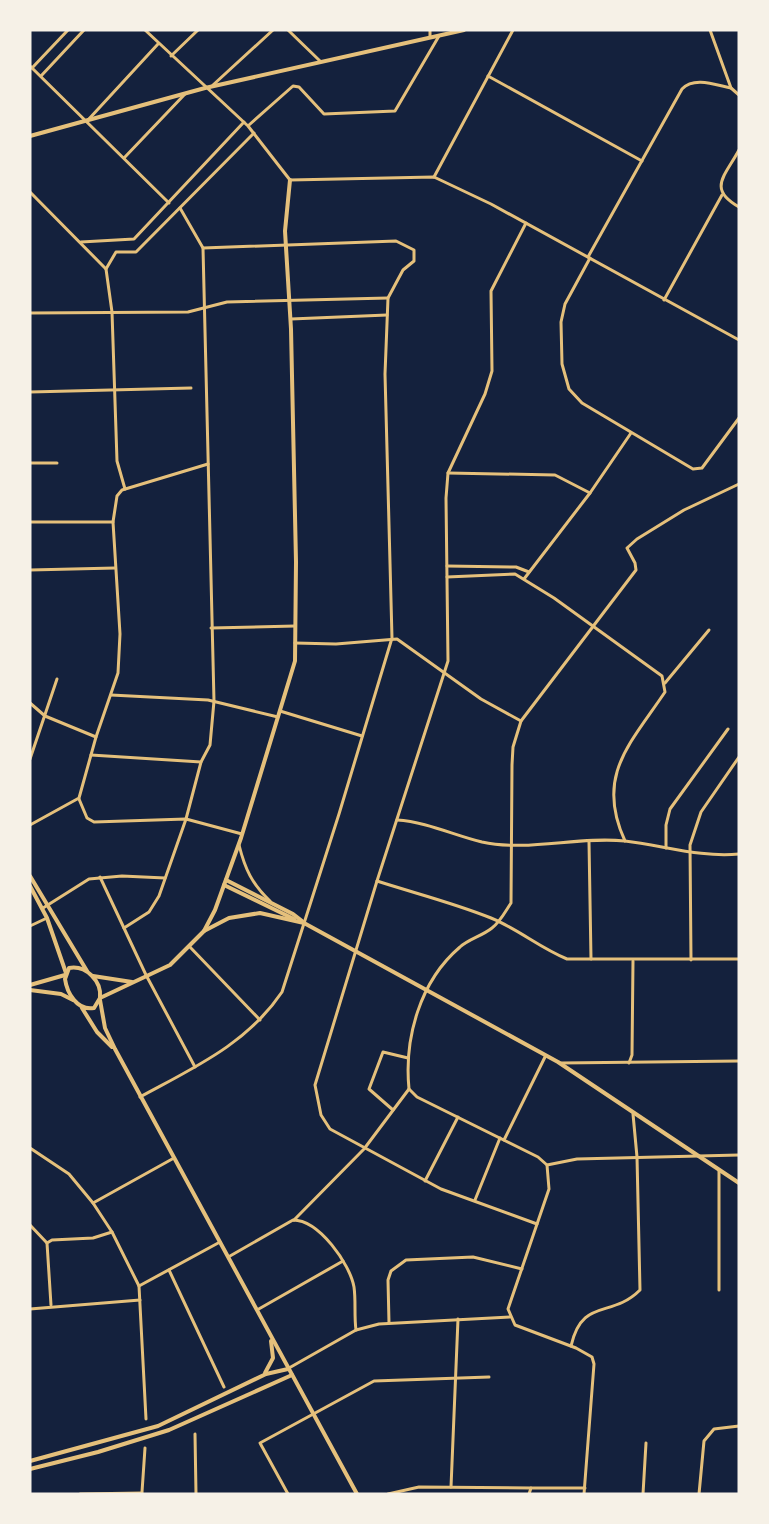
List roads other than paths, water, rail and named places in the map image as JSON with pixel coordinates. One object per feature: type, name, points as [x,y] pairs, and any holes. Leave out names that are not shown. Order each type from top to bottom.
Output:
[{"type":"street","points":[[68,30],[31,67],[170,203]]},
{"type":"street","points":[[41,76],[84,30]]},
{"type":"street","points":[[145,30],[248,126],[290,180],[286,246],[291,319],[296,562],[295,661],[239,844],[204,931]]},
{"type":"street","points":[[171,56],[198,30]]},
{"type":"street","points":[[211,87],[273,30]]},
{"type":"street","points":[[288,30],[320,61]]},
{"type":"street","points":[[430,30],[430,36]]},
{"type":"street","points":[[30,136],[86,123],[205,88],[464,30]]},
{"type":"street","points":[[434,177],[513,30]]},
{"type":"street","points":[[710,30],[731,88],[739,95]]},
{"type":"street","points":[[248,126],[293,86],[298,87],[324,114],[395,111],[440,35]]},
{"type":"street","points":[[86,123],[158,44]]},
{"type":"street","points":[[488,76],[642,161]]},
{"type":"street","points":[[731,88],[707,83],[686,84],[565,304],[561,322],[562,364],[569,389],[582,403],[693,469],[702,468],[739,418]]},
{"type":"street","points":[[123,159],[185,94]]},
{"type":"street","points":[[81,242],[134,239],[244,122]]},
{"type":"street","points":[[106,269],[116,252],[136,252],[254,133]]},
{"type":"street","points":[[664,300],[722,195],[721,184],[739,150]]},
{"type":"street","points":[[290,180],[434,177],[526,223],[664,300],[738,338]]},
{"type":"street","points":[[30,192],[106,269],[111,312],[117,461],[125,489]]},
{"type":"street","points":[[722,195],[739,207]]},
{"type":"street","points":[[124,928],[148,912],[159,896],[186,819],[201,762],[210,745],[214,701],[203,248],[180,208]]},
{"type":"street","points":[[526,223],[491,291],[492,371],[485,394],[448,473],[446,498],[448,661],[376,881],[315,1085],[321,1115],[330,1129],[425,1180],[537,1224]]},
{"type":"street","points":[[140,1097],[229,1048],[260,1020],[282,992],[392,638],[386,386],[387,315],[388,298],[403,270],[414,261],[414,250],[396,241],[203,248]]},
{"type":"street","points":[[30,313],[188,312],[226,302],[388,298]]},
{"type":"street","points":[[291,319],[387,315]]},
{"type":"street","points":[[30,392],[191,388]]},
{"type":"street","points":[[524,579],[590,492],[631,433]]},
{"type":"street","points":[[30,463],[57,463]]},
{"type":"street","points":[[208,464],[125,489],[117,496],[113,522],[120,634],[118,673],[96,737],[79,798],[87,818],[94,822],[186,819],[242,834]]},
{"type":"street","points":[[448,473],[555,475],[590,492]]},
{"type":"street","points":[[230,1257],[293,1220],[299,1211],[364,1149],[409,1089],[408,1058],[424,990],[446,960],[462,946],[499,922],[511,903],[509,844],[512,832],[513,747],[521,721],[636,570],[627,548],[636,539],[684,510],[739,484]]},
{"type":"street","points":[[30,522],[113,522]]},
{"type":"street","points":[[447,566],[516,567],[529,573]]},
{"type":"street","points":[[30,570],[116,568]]},
{"type":"street","points":[[447,577],[515,574],[593,625],[662,676],[665,692],[620,759],[614,778],[614,818],[625,841]]},
{"type":"street","points":[[211,628],[295,626]]},
{"type":"street","points":[[665,683],[709,630]]},
{"type":"street","points":[[295,643],[336,644],[397,639],[481,699],[521,721]]},
{"type":"street","points":[[30,759],[57,679]]},
{"type":"street","points":[[111,695],[214,701],[278,717]]},
{"type":"street","points":[[30,703],[45,717],[96,737]]},
{"type":"street","points":[[280,711],[362,736]]},
{"type":"street","points":[[666,848],[666,825],[670,809],[728,729]]},
{"type":"street","points":[[91,755],[201,762]]},
{"type":"street","points":[[691,960],[690,844],[701,812],[739,757]]},
{"type":"street","points":[[30,825],[79,798]]},
{"type":"street","points":[[397,820],[412,821],[483,842],[509,844],[625,841],[691,851],[739,854]]},
{"type":"street","points":[[589,842],[591,959]]},
{"type":"street","points":[[239,844],[247,873],[255,888],[271,903]]},
{"type":"street","points":[[30,876],[45,906],[66,974],[68,991],[75,1002]]},
{"type":"street","points":[[45,906],[89,879],[100,877],[165,878]]},
{"type":"street","points":[[100,877],[146,975],[195,1067]]},
{"type":"street","points":[[226,880],[293,914],[304,923]]},
{"type":"street","points":[[376,881],[499,922],[519,932],[544,950],[567,959],[739,959]]},
{"type":"street","points":[[224,885],[304,923],[545,1057],[558,1062],[739,1183]]},
{"type":"street","points":[[30,886],[87,972],[98,982],[105,1028],[115,1049],[357,1494]]},
{"type":"street","points":[[82,1007],[94,1008],[100,999],[170,965],[204,931],[218,922],[242,914],[260,913],[304,923]]},
{"type":"street","points":[[30,926],[47,918]]},
{"type":"street","points":[[189,946],[260,1020]]},
{"type":"street","points":[[629,1063],[632,1055],[633,960]]},
{"type":"street","points":[[30,988],[66,974],[72,967],[87,972]]},
{"type":"street","points":[[92,976],[133,982]]},
{"type":"street","points":[[30,988],[61,994],[82,1007],[97,1032],[115,1049]]},
{"type":"street","points":[[393,1110],[369,1089],[383,1052],[408,1058]]},
{"type":"street","points":[[475,1200],[502,1139],[545,1057]]},
{"type":"street","points":[[558,1062],[739,1061]]},
{"type":"street","points":[[409,1089],[417,1097],[538,1157],[547,1165],[549,1189],[522,1269],[508,1300],[510,1317],[514,1325],[571,1346],[592,1357],[594,1364],[584,1494]]},
{"type":"street","points":[[571,1346],[575,1328],[582,1319],[632,1298],[640,1290],[637,1157],[633,1114]]},
{"type":"street","points":[[425,1180],[458,1117]]},
{"type":"street","points":[[30,1148],[69,1174],[93,1203],[112,1233],[139,1286],[146,1419]]},
{"type":"street","points":[[547,1165],[576,1159],[739,1155]]},
{"type":"street","points":[[93,1203],[174,1158]]},
{"type":"street","points":[[719,1169],[719,1290]]},
{"type":"street","points":[[293,1220],[302,1220],[327,1239],[343,1261],[354,1288],[357,1330]]},
{"type":"street","points":[[30,1225],[47,1243],[51,1305]]},
{"type":"street","points":[[47,1243],[52,1240],[93,1238],[112,1233]]},
{"type":"street","points":[[139,1286],[221,1241]]},
{"type":"street","points":[[389,1323],[388,1280],[391,1271],[406,1260],[473,1257],[522,1269]]},
{"type":"street","points":[[257,1310],[343,1261]]},
{"type":"street","points":[[169,1270],[224,1387]]},
{"type":"street","points":[[30,1309],[51,1305],[140,1300]]},
{"type":"street","points":[[30,1461],[158,1426],[271,1372],[288,1369],[357,1330],[389,1323],[510,1317]]},
{"type":"street","points":[[451,1487],[458,1319]]},
{"type":"street","points":[[260,1377],[271,1366],[273,1358],[270,1334]]},
{"type":"street","points":[[30,1468],[98,1452],[169,1430],[292,1375]]},
{"type":"street","points":[[288,1494],[260,1443],[374,1381],[489,1377]]},
{"type":"street","points":[[699,1494],[704,1441],[714,1429],[739,1426]]},
{"type":"street","points":[[195,1434],[196,1494]]},
{"type":"street","points":[[643,1494],[646,1443]]},
{"type":"street","points":[[80,1494],[142,1493],[145,1448]]},
{"type":"street","points":[[388,1494],[419,1487],[585,1488]]},
{"type":"street","points":[[529,1494],[531,1488]]}]
